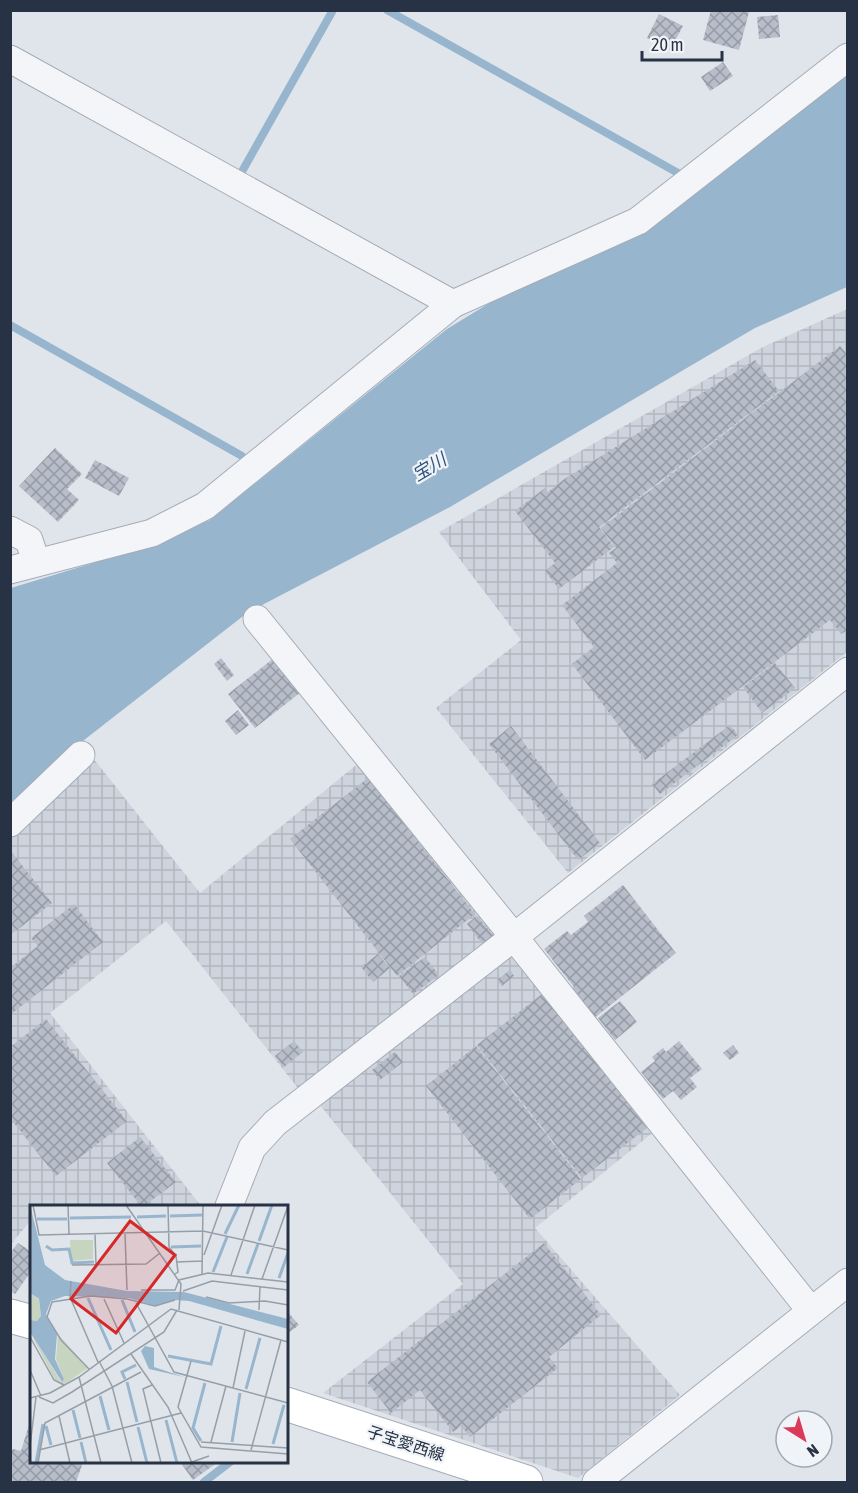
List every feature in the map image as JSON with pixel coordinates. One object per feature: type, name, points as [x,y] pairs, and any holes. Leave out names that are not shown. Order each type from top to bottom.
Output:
[{"type":"main road","points":[[10,1316],[30,1321]]},
{"type":"main road","name":"子宝愛西線","points":[[288,1405],[526,1482]]},
{"type":"street","points":[[10,570],[152,533],[205,506],[453,304],[638,221],[848,57]]},
{"type":"street","points":[[10,59],[453,304]]},
{"type":"street","points":[[10,530],[29,540],[36,562]]},
{"type":"street","points":[[257,619],[812,1311]]},
{"type":"street","points":[[229,1205],[252,1148],[275,1123],[514,937],[848,671]]},
{"type":"street","points":[[10,823],[81,755]]},
{"type":"street","points":[[596,1482],[848,1282]]},
{"type":"shaded area","points":[[847,309],[847,652],[568,873],[436,708],[521,640],[439,532],[761,348]]},
{"type":"shaded area","points":[[93,758],[200,893],[361,761],[498,936],[301,1092],[166,921],[50,1013],[200,1205],[30,1205],[30,1221],[12,1243],[11,836]]},
{"type":"shaded area","points":[[508,956],[519,957],[656,1130],[535,1228],[680,1395],[578,1478],[323,1393],[463,1284],[316,1100]]},
{"type":"water","name":"宝川","points":[[847,73],[847,287],[755,328],[450,507],[247,613],[61,758],[11,802],[11,588],[159,543],[210,520],[447,329],[496,299],[644,231],[698,192]]},
{"type":"building","points":[[711,10],[749,12],[739,50],[703,40]]},
{"type":"building","points":[[659,14],[683,26],[670,50],[647,38]]},
{"type":"building","points":[[778,15],[780,37],[759,39],[757,17]]},
{"type":"building","points":[[723,62],[733,76],[710,91],[701,77]]},
{"type":"building","points":[[840,346],[848,355],[848,606],[845,608],[848,612],[848,630],[841,634],[830,620],[645,760],[572,664],[594,647],[562,605],[617,563],[609,553],[616,548],[601,528]]},
{"type":"building","points":[[755,360],[779,391],[599,527],[614,547],[559,589],[545,571],[555,563],[515,511],[545,488],[548,492],[563,480]]},
{"type":"building","points":[[55,448],[82,474],[67,489],[79,500],[58,522],[19,486]]},
{"type":"building","points":[[95,460],[129,478],[119,496],[85,478]]},
{"type":"building","points":[[221,658],[234,675],[227,681],[214,664]]},
{"type":"building","points":[[274,658],[301,692],[255,728],[228,694]]},
{"type":"building","points":[[775,663],[795,688],[762,713],[743,687]]},
{"type":"building","points":[[238,710],[249,725],[236,735],[225,721]]},
{"type":"building","points":[[730,725],[738,735],[660,794],[652,784]]},
{"type":"building","points":[[511,726],[600,843],[578,860],[489,744]]},
{"type":"building","points":[[368,778],[475,914],[397,976],[290,839]]},
{"type":"building","points":[[10,850],[52,903],[13,933],[10,929]]},
{"type":"building","points":[[623,885],[676,953],[593,1019],[570,990],[574,987],[544,949],[567,931],[571,935],[588,922],[584,916]]},
{"type":"building","points":[[74,904],[103,942],[10,1015],[10,968],[38,946],[31,938]]},
{"type":"building","points":[[477,916],[494,936],[483,945],[467,924]]},
{"type":"building","points":[[378,954],[390,968],[373,982],[361,967]]},
{"type":"building","points":[[425,957],[439,975],[413,994],[399,976]]},
{"type":"building","points":[[510,970],[514,976],[502,986],[497,980]]},
{"type":"building","points":[[542,994],[647,1128],[582,1178],[477,1045]]},
{"type":"building","points":[[620,1001],[637,1022],[615,1040],[598,1018]]},
{"type":"building","points":[[46,1019],[127,1121],[56,1176],[10,1118],[10,1047]]},
{"type":"building","points":[[294,1041],[303,1052],[284,1067],[275,1056]]},
{"type":"building","points":[[679,1041],[702,1069],[690,1078],[697,1087],[681,1100],[673,1091],[663,1099],[641,1072],[655,1061],[652,1057],[663,1048],[666,1052]]},
{"type":"building","points":[[733,1045],[739,1053],[730,1060],[723,1053]]},
{"type":"building","points":[[476,1046],[581,1179],[530,1219],[426,1086]]},
{"type":"building","points":[[395,1052],[403,1062],[380,1080],[372,1070]]},
{"type":"building","points":[[140,1137],[176,1182],[145,1205],[140,1205],[107,1163]]},
{"type":"building","points":[[18,1243],[30,1251],[30,1273],[15,1294],[10,1291],[10,1253]]},
{"type":"building","points":[[544,1243],[601,1315],[549,1357],[558,1368],[470,1437],[461,1426],[453,1432],[420,1390],[391,1413],[367,1382]]},
{"type":"building","points":[[288,1312],[299,1325],[288,1333]]},
{"type":"building","points":[[30,1421],[30,1463],[83,1463],[76,1482],[10,1482],[10,1452],[13,1449],[21,1451]]},
{"type":"building","points":[[181,1463],[217,1463],[193,1480]]},
{"type":"waterway","points":[[240,175],[333,10]]},
{"type":"waterway","points":[[387,10],[678,173]]},
{"type":"waterway","points":[[10,325],[242,456]]},
{"type":"waterway","points":[[204,1482],[229,1463]]}]
